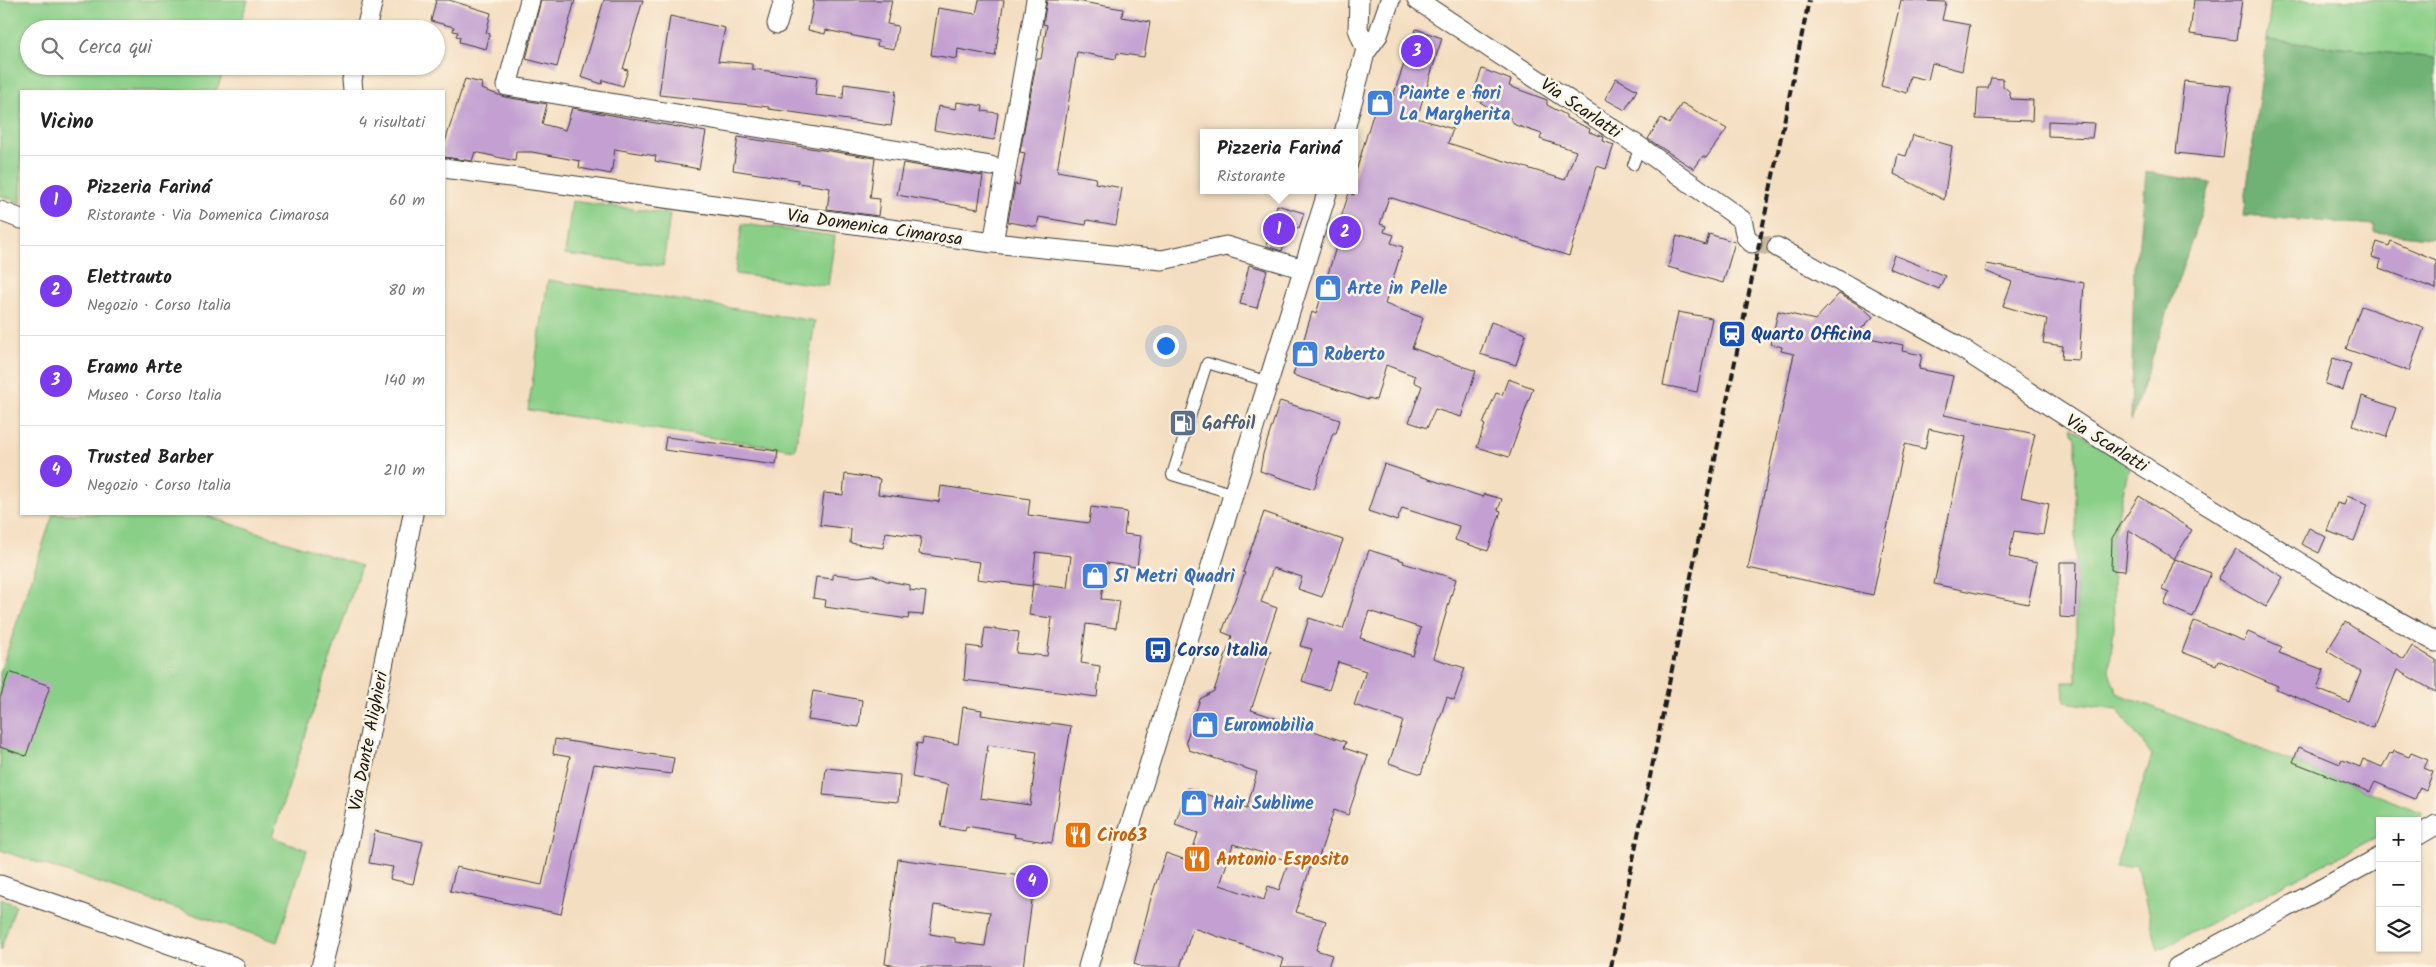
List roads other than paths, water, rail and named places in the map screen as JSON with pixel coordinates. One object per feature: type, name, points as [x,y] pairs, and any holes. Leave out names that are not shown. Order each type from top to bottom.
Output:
[{"type":"street","points":[[368,20],[373,0]]},
{"type":"street","points":[[530,0],[507,86],[991,166]]},
{"type":"street","points":[[776,24],[784,0]]},
{"type":"street","points":[[992,243],[1036,0]]},
{"type":"street","points":[[1366,50],[1358,29],[1360,0],[1371,5],[1378,5],[1389,0]]},
{"type":"street","points":[[1345,129],[1366,50],[1378,35],[1389,0]]},
{"type":"street","name":"Via Scarlatti","points":[[1417,0],[1640,147],[1742,220],[1746,237],[1752,243]]},
{"type":"street","points":[[352,90],[353,75]]},
{"type":"street","name":"Via Domenica Cimarosa","points":[[445,168],[992,243],[1162,260],[1226,246],[1304,269]]},
{"type":"street","points":[[1088,967],[1117,868],[1327,194]]},
{"type":"street","points":[[0,211],[20,218]]},
{"type":"street","name":"Via Scarlatti","points":[[1777,247],[1956,345],[2159,476],[2357,598],[2436,642]]},
{"type":"street","name":"Via Dante Alighieri","points":[[321,967],[334,915],[412,515]]},
{"type":"street","points":[[2421,834],[2436,825]]},
{"type":"street","points":[[2178,967],[2376,858]]},
{"type":"street","points":[[0,885],[235,967]]},
{"type":"lane","points":[[1634,165],[1640,147]]},
{"type":"lane","points":[[1234,494],[1172,475],[1207,363],[1269,382]]},
{"type":"tunnel","points":[[1752,243],[1777,247]]},
{"type":"railway","points":[[1611,967],[1809,0]]},
{"type":"place","name":"Eramo Arte","points":[[1417,51]]},
{"type":"place","name":"Piante e fiori La Margherita","points":[[1380,103]]},
{"type":"place","name":"Pizzeria Fariná","points":[[1279,229]]},
{"type":"place","name":"Elettrauto","points":[[1345,232]]},
{"type":"place","name":"Arte in Pelle","points":[[1328,288]]},
{"type":"place","name":"Quarto Officina","points":[[1732,334]]},
{"type":"place","name":"Roberto","points":[[1305,354]]},
{"type":"place","name":"Gaffoil","points":[[1183,423]]},
{"type":"place","name":"51 Metri Quadri","points":[[1095,576]]},
{"type":"place","name":"Corso Italia","points":[[1158,650]]},
{"type":"place","name":"Euromobilia","points":[[1205,725]]},
{"type":"place","name":"Hair Sublime","points":[[1194,803]]},
{"type":"place","name":"Ciro63","points":[[1078,835]]},
{"type":"place","name":"Antonio Esposito","points":[[1197,859]]},
{"type":"place","name":"Trusted Barber","points":[[1032,881]]}]
